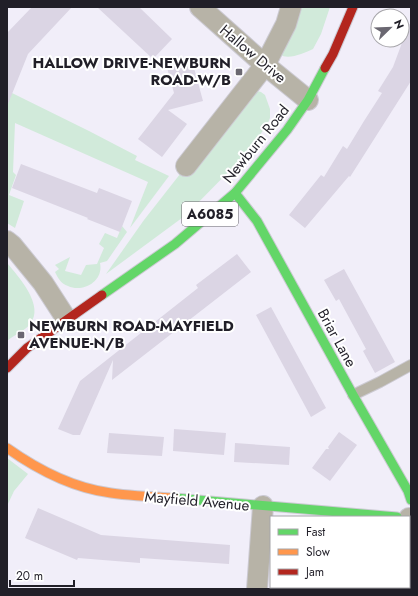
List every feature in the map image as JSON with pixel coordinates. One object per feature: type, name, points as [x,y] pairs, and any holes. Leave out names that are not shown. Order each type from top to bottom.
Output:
[{"type":"street","name":"Hallow Drive","points":[[200,7],[308,100]]},
{"type":"street","points":[[186,166],[266,65],[286,24],[291,7]]},
{"type":"street","name":"Newburn Road","points":[[7,368],[27,348],[175,244],[235,193],[287,130],[308,100],[333,54],[353,7]]},
{"type":"street","name":"Briar Lane","points":[[235,193],[257,222],[353,395],[408,490],[411,500]]},
{"type":"street","points":[[7,241],[43,283],[67,320]]},
{"type":"street","name":"Mayfield Avenue","points":[[7,448],[40,470],[64,481],[86,488],[110,493],[385,516]]},
{"type":"street","points":[[257,589],[263,506]]},
{"type":"lane","points":[[353,395],[411,365]]},
{"type":"green space","points":[[300,7],[330,7],[321,34],[313,49],[296,56],[283,56],[280,54]]},
{"type":"green space","points":[[257,91],[265,95],[270,109],[270,118],[267,125],[245,155],[186,215],[106,274],[144,220],[184,169]]},
{"type":"green space","points":[[12,93],[137,156],[135,160],[169,176],[130,228],[148,182],[15,123],[13,172],[16,175],[9,195],[24,201],[15,228],[7,223],[7,100]]},
{"type":"green space","points":[[122,226],[127,232],[107,261],[100,263],[99,275],[96,280],[86,287],[74,288],[66,285],[59,279],[55,272],[59,269],[55,265],[70,257],[65,271],[81,275],[86,265],[97,264],[104,248],[99,244],[105,233],[117,238]]},
{"type":"green space","points":[[7,263],[29,292],[34,309],[34,317],[25,329],[7,341]]},
{"type":"green space","points":[[7,458],[28,474],[14,491],[7,506]]},
{"type":"building","points":[[32,7],[72,7],[28,54],[7,104],[7,33]]},
{"type":"building","points":[[97,7],[139,7],[172,39],[153,59]]},
{"type":"building","points":[[410,24],[411,81],[350,177],[349,176],[305,228],[289,215],[321,175],[324,177],[343,146],[347,149],[382,93],[378,91],[393,67],[400,48],[410,48]]},
{"type":"building","points":[[191,57],[203,101],[168,110],[187,124],[162,157],[138,139],[174,93],[166,64]]},
{"type":"building","points":[[21,164],[97,193],[99,188],[132,201],[120,232],[12,188]]},
{"type":"building","points":[[237,254],[251,272],[112,380],[113,360],[80,435],[73,435],[58,429],[80,381],[198,288],[196,285]]},
{"type":"building","points":[[344,269],[395,362],[375,373],[363,351],[366,349],[339,299],[336,301],[324,280]]},
{"type":"building","points":[[271,307],[326,408],[311,417],[256,315]]},
{"type":"building","points":[[174,429],[226,433],[224,455],[173,451]]},
{"type":"building","points":[[339,432],[357,445],[330,481],[312,468],[326,449],[329,449],[328,447]]},
{"type":"building","points":[[109,433],[164,437],[162,456],[107,453]]},
{"type":"building","points":[[235,443],[290,447],[289,465],[234,462]]},
{"type":"building","points":[[38,508],[101,535],[230,545],[229,564],[140,558],[140,563],[78,558],[77,560],[25,538]]},
{"type":"traffic: fast","points":[[102,295],[175,244],[235,193],[287,130],[308,100],[325,68]]},
{"type":"traffic: fast","points":[[235,193],[257,221],[408,491],[411,500]]},
{"type":"traffic: fast","points":[[175,498],[385,516]]},
{"type":"traffic: slow","points":[[7,448],[43,471],[83,487],[97,491],[119,494],[175,498]]},
{"type":"traffic: jam","points":[[325,68],[333,54],[353,7]]},
{"type":"traffic: jam","points":[[7,368],[27,348],[102,295]]},
{"type":"place","name":"HALLOW DRIVE-NEWBURN ROAD-W/B","points":[[239,72]]},
{"type":"place","name":"NEWBURN ROAD-MAYFIELD AVENUE-N/B","points":[[21,335]]}]
